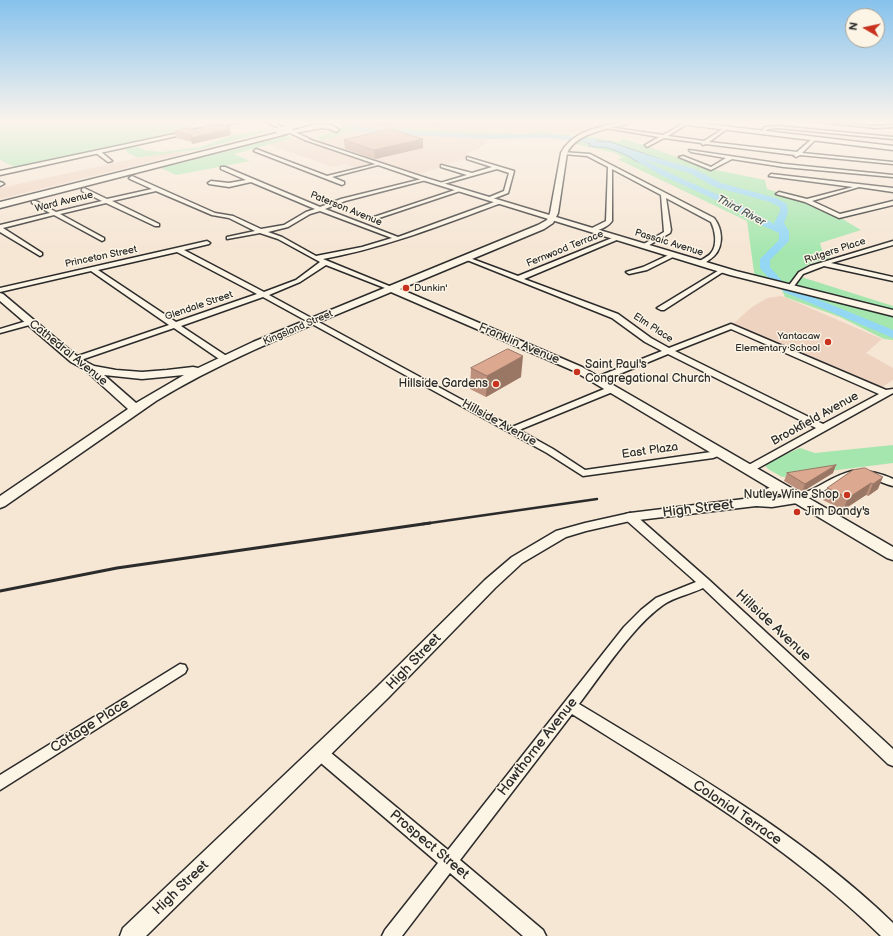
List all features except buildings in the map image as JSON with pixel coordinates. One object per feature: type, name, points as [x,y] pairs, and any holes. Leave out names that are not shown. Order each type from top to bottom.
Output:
[{"type":"highway","points":[[0,200],[14,198],[146,166]]},
{"type":"highway","points":[[0,206],[154,166]]},
{"type":"main road","points":[[0,173],[34,166]]},
{"type":"main road","points":[[551,218],[554,213],[562,166]]},
{"type":"main road","name":"Kingsland Street","points":[[0,503],[177,383],[226,359],[314,321],[541,227],[551,218]]},
{"type":"main road","name":"Franklin Avenue","points":[[392,288],[571,366],[893,554]]},
{"type":"main road","name":"Cathedral Avenue","points":[[0,296],[75,360],[88,367],[136,410]]},
{"type":"main road","points":[[88,367],[113,374],[132,376],[158,375],[200,368],[226,359]]},
{"type":"street","points":[[296,166],[342,183]]},
{"type":"street","points":[[327,178],[374,166]]},
{"type":"street","name":"Passaic Avenue","points":[[385,166],[424,179],[723,270],[893,313]]},
{"type":"street","points":[[443,166],[472,175]]},
{"type":"street","points":[[490,198],[506,192],[513,173],[491,166]]},
{"type":"street","points":[[606,166],[706,215],[716,223],[716,251],[700,263]]},
{"type":"street","points":[[703,166],[711,169],[717,166]]},
{"type":"street","points":[[783,166],[770,177],[893,190]]},
{"type":"street","points":[[791,166],[893,176]]},
{"type":"street","name":"Paterson Avenue","points":[[223,168],[319,209],[396,238]]},
{"type":"street","points":[[442,184],[498,168]]},
{"type":"street","points":[[592,230],[607,224],[609,221],[610,168]]},
{"type":"street","name":"Franklin Avenue","points":[[132,178],[206,211],[231,217],[260,231],[280,238],[315,258],[392,288]]},
{"type":"street","points":[[229,238],[286,226],[308,213],[354,197],[424,179]]},
{"type":"street","points":[[211,182],[229,185],[252,180]]},
{"type":"street","points":[[807,201],[861,186]]},
{"type":"street","name":"Ward Avenue","points":[[0,228],[156,189]]},
{"type":"street","points":[[84,190],[157,224]]},
{"type":"street","points":[[374,218],[460,190]]},
{"type":"street","points":[[644,246],[667,234],[668,230],[663,193]]},
{"type":"street","points":[[779,194],[807,201],[839,216],[893,203]]},
{"type":"street","points":[[34,202],[102,240]]},
{"type":"street","points":[[315,258],[338,255],[417,232],[499,202]]},
{"type":"street","points":[[0,228],[40,254]]},
{"type":"street","name":"Fernwood Terrace","points":[[520,278],[617,238]]},
{"type":"street","name":"Princeton Street","points":[[0,290],[207,243]]},
{"type":"street","name":"Rutgers Place","points":[[790,288],[802,273],[812,267],[893,243]]},
{"type":"street","name":"Hillside Avenue","points":[[179,250],[314,321],[512,430],[550,451],[583,473]]},
{"type":"street","points":[[628,272],[645,268],[673,255]]},
{"type":"street","name":"Elm Place","points":[[466,258],[615,316],[648,340],[668,351],[823,428]]},
{"type":"street","name":"Glendale Street","points":[[75,360],[298,281],[325,262]]},
{"type":"street","points":[[822,264],[893,279]]},
{"type":"street","points":[[92,269],[226,359]]},
{"type":"street","points":[[661,308],[723,270]]},
{"type":"street","points":[[0,331],[30,322]]},
{"type":"street","points":[[597,380],[731,326],[890,392]]},
{"type":"street","points":[[512,430],[612,389]]},
{"type":"street","name":"Brookfield Avenue","points":[[749,469],[890,392]]},
{"type":"street","name":"East Plaza","points":[[583,473],[713,455],[720,452]]},
{"type":"street","points":[[799,499],[810,496],[844,476],[865,474],[875,475],[893,483]]},
{"type":"street","name":"High Street","points":[[756,502],[764,494],[781,488]]},
{"type":"street","name":"High Street","points":[[131,936],[382,693],[490,584],[517,560],[561,534],[630,517],[756,502],[772,503],[799,499]]},
{"type":"street","name":"Hillside Avenue","points":[[630,517],[705,583],[893,759]]},
{"type":"street","name":"Hawthorne Avenue","points":[[391,936],[629,630],[645,613],[660,601],[705,583]]},
{"type":"street","name":"Cottage Place","points":[[0,783],[180,669]]},
{"type":"street","name":"Colonial Terrace","points":[[570,706],[677,772],[784,843],[838,885],[893,935]]},
{"type":"street","name":"Prospect Street","points":[[320,753],[537,936]]},
{"type":"shaded area","points":[[102,166],[134,166],[0,199],[0,188]]},
{"type":"shaded area","points":[[350,166],[369,166],[357,168]]},
{"type":"shaded area","points":[[391,166],[441,166],[442,167],[417,175]]},
{"type":"shaded area","name":"Yantacaw Elementary School","points":[[782,296],[882,339],[866,353],[893,368],[893,380],[882,387],[733,324],[752,307],[767,298]]},
{"type":"green space","points":[[170,166],[225,166],[176,175],[161,168]]},
{"type":"green space","points":[[631,166],[702,166],[765,180],[767,189],[806,201],[839,217],[861,230],[820,243],[822,250],[830,258],[809,264],[795,275],[893,306],[893,340],[884,339],[840,317],[785,297],[782,290],[755,279],[747,221]]},
{"type":"green space","points":[[893,445],[893,463],[782,477],[768,469],[764,464],[800,448],[815,453]]},
{"type":"waterway","name":"Third River","points":[[649,166],[732,204],[770,226],[784,232]]},
{"type":"waterway","name":"Third River","points":[[674,166],[692,171],[718,185],[773,200],[784,206],[784,212],[779,223],[784,232]]},
{"type":"waterway","name":"Third River","points":[[778,282],[765,268],[765,259],[784,241],[784,232]]},
{"type":"waterway","name":"Third River","points":[[788,290],[893,334]]},
{"type":"railway","points":[[423,524],[597,499]]},
{"type":"railway","points":[[0,591],[117,568],[430,523]]},
{"type":"place","name":"Dunkin'","points":[[406,288]]},
{"type":"place","name":"Yantacaw Elementary School","points":[[828,342]]},
{"type":"place","name":"Saint Paul's Congregational Church","points":[[577,372]]},
{"type":"place","name":"Hillside Gardens","points":[[496,384]]},
{"type":"place","name":"Nutley Wine Shop","points":[[847,495]]},
{"type":"place","name":"Jim Dandy's","points":[[797,512]]}]
